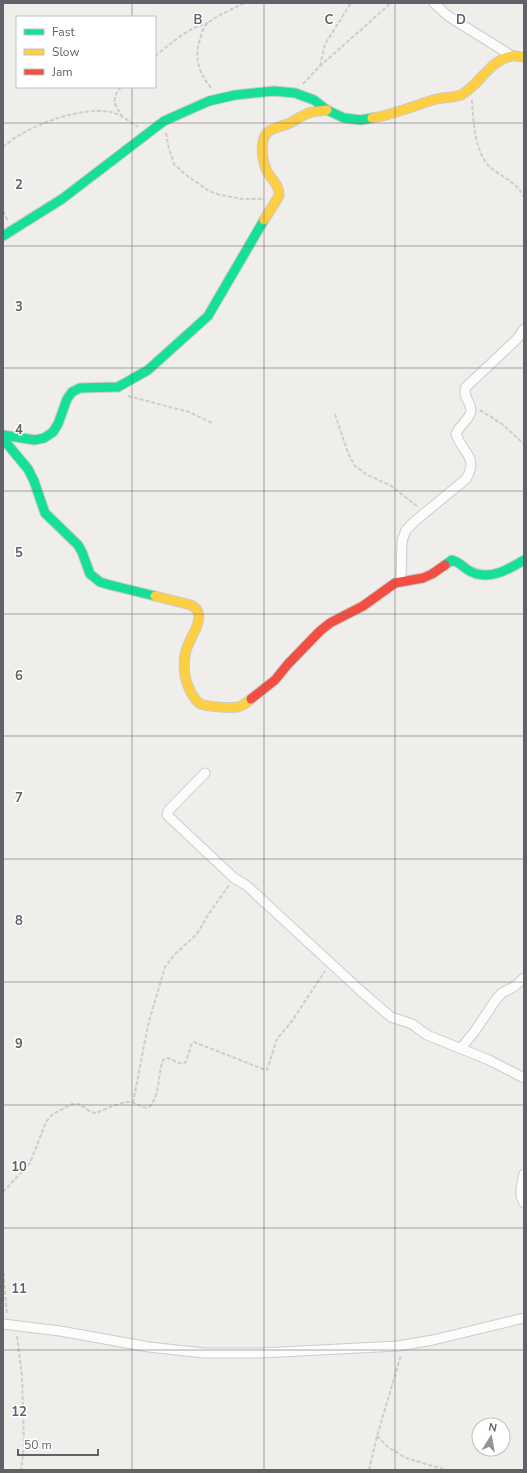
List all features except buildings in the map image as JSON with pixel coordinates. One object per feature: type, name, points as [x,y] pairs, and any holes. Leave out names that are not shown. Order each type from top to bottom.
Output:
[{"type":"street","points":[[434,3],[448,16],[512,56],[524,58]]},
{"type":"street","points":[[3,236],[62,199],[164,122],[209,101],[235,95],[295,92],[314,100],[327,110],[344,118],[361,120],[403,111],[435,99],[460,95],[472,86],[492,66],[512,56]]},
{"type":"street","points":[[3,435],[35,440],[44,438],[53,432],[58,424],[67,399],[72,392],[80,388],[118,387],[148,370],[208,316],[250,242],[279,196],[280,192],[277,184],[266,172],[264,165],[264,138],[268,132],[297,120],[306,114],[314,111],[327,110]]},
{"type":"street","points":[[401,581],[402,541],[406,530],[426,511],[466,479],[472,470],[472,462],[459,443],[456,434],[458,428],[468,419],[471,412],[465,393],[466,387],[517,339],[524,329]]},
{"type":"street","points":[[3,439],[31,474],[44,510],[49,518],[69,535],[79,547],[86,567],[93,579],[97,582],[192,605],[198,609],[200,616],[199,620],[186,650],[185,675],[192,694],[200,704],[206,706],[238,707],[245,704],[275,680],[288,664],[320,631],[330,623],[363,606],[395,583],[416,580],[433,574],[452,560],[455,560],[470,571],[493,576],[524,560]]},
{"type":"street","points":[[205,772],[197,783],[172,806],[167,815],[234,878],[246,885],[391,1017],[412,1024],[427,1035],[489,1060],[524,1078]]},
{"type":"street","points":[[461,1048],[475,1031],[497,998],[524,978]]},
{"type":"street","points":[[524,1174],[520,1189],[524,1203]]},
{"type":"street","points":[[8,1325],[60,1331],[149,1347],[204,1353],[261,1353],[404,1345],[433,1340],[524,1318]]},
{"type":"path","points":[[156,55],[196,26],[209,22],[244,3]]},
{"type":"path","points":[[320,66],[325,44],[351,3]]},
{"type":"path","points":[[295,92],[320,66],[391,3]]},
{"type":"path","points":[[209,22],[202,31],[198,47],[197,65],[206,82],[220,98]]},
{"type":"path","points":[[472,86],[474,124],[481,154],[490,168],[518,188],[524,197]]},
{"type":"path","points":[[120,88],[114,98],[115,106],[122,116]]},
{"type":"path","points":[[3,148],[7,144],[36,127],[57,118],[97,111],[112,112],[122,116],[148,133]]},
{"type":"path","points":[[164,122],[168,149],[174,164],[209,192],[220,196],[243,199],[279,196]]},
{"type":"path","points":[[118,387],[122,393],[127,396],[189,412],[212,423]]},
{"type":"path","points":[[470,405],[502,424],[524,444]]},
{"type":"path","points":[[335,414],[348,454],[355,466],[366,474],[391,486],[419,508],[426,511]]},
{"type":"path","points":[[133,1103],[147,1031],[164,967],[175,954],[197,934],[208,915],[234,878]]},
{"type":"path","points":[[3,1192],[30,1163],[46,1122],[53,1114],[72,1104],[79,1104],[91,1112],[96,1113],[126,1103],[133,1103],[146,1108],[152,1104],[156,1096],[159,1073],[163,1060],[168,1058],[181,1064],[186,1062],[191,1045],[194,1042],[268,1070],[277,1040],[331,964]]},
{"type":"path","points":[[3,1267],[8,1325],[22,1376],[24,1446],[21,1470]]},
{"type":"path","points":[[369,1470],[377,1436],[404,1345]]},
{"type":"path","points":[[377,1436],[388,1447],[406,1458],[446,1470]]},
{"type":"traffic: fast","points":[[3,236],[62,199],[164,121],[209,101],[235,95],[274,91],[295,93],[314,100],[327,110],[344,118],[361,120],[372,118]]},
{"type":"traffic: fast","points":[[3,435],[35,440],[44,438],[53,432],[58,424],[67,399],[72,392],[80,388],[118,387],[148,370],[208,316],[264,220]]},
{"type":"traffic: fast","points":[[3,439],[28,469],[34,481],[45,513],[78,545],[90,574],[100,582],[155,596]]},
{"type":"traffic: fast","points":[[445,565],[452,560],[475,573],[490,575],[504,571],[524,560]]},
{"type":"traffic: slow","points":[[372,118],[395,113],[436,99],[461,95],[468,91],[497,62],[504,58],[513,56],[524,57]]},
{"type":"traffic: slow","points":[[264,220],[279,196],[278,188],[268,173],[263,160],[262,149],[266,134],[269,131],[290,123],[306,114],[327,110]]},
{"type":"traffic: slow","points":[[155,596],[191,605],[199,614],[197,625],[186,651],[184,665],[187,683],[196,700],[199,703],[206,705],[218,707],[238,707],[242,706],[251,699]]},
{"type":"traffic: jam","points":[[251,699],[275,680],[288,664],[320,631],[330,623],[363,606],[395,583],[423,578],[445,565]]}]
